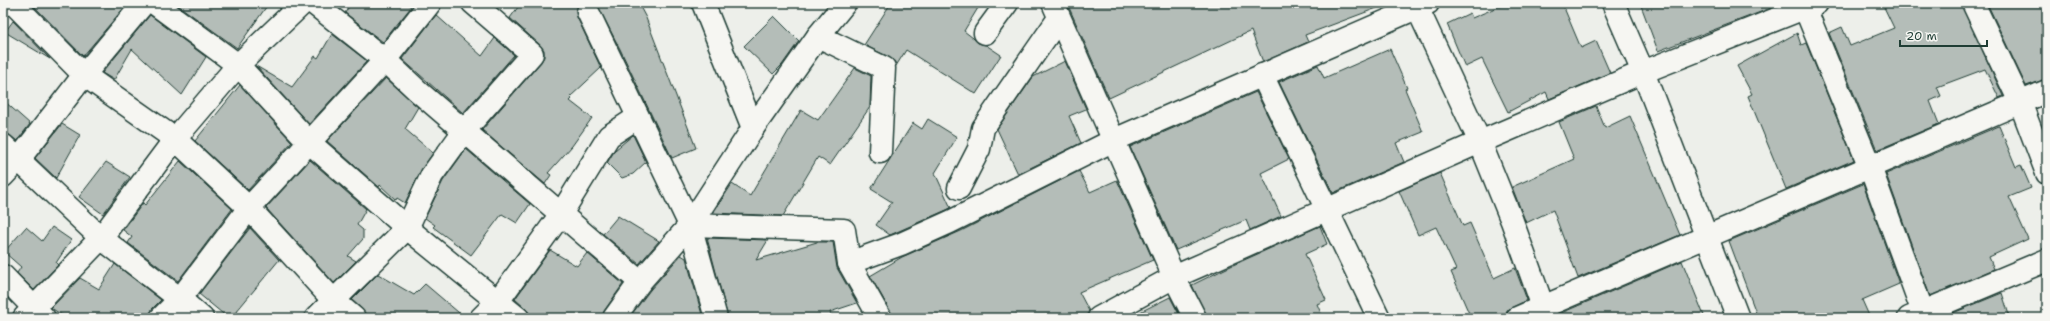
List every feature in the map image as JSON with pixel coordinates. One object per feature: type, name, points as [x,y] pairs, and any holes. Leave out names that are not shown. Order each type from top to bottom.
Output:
[{"type":"street","points":[[3,17],[14,3],[84,75],[175,139],[249,208],[334,301],[354,318]]},
{"type":"street","points":[[3,176],[11,152],[84,75],[144,3]]},
{"type":"street","points":[[154,3],[238,65],[310,143],[408,228],[518,318]]},
{"type":"street","points":[[3,276],[34,315],[101,238],[175,139],[238,65],[303,3]]},
{"type":"street","points":[[313,3],[385,60],[464,131],[640,282]]},
{"type":"street","points":[[161,318],[180,298],[249,208],[385,60],[430,3]]},
{"type":"street","points":[[316,318],[408,228],[432,175],[464,131],[532,54],[473,3]]},
{"type":"street","points":[[703,3],[753,128]]},
{"type":"street","points":[[614,318],[640,282],[690,226],[753,128],[818,36],[845,3]]},
{"type":"street","points":[[985,33],[1006,3]]},
{"type":"street","points":[[1613,3],[1643,72],[1738,318]]},
{"type":"street","points":[[1973,3],[2020,102],[2047,173]]},
{"type":"street","points":[[849,263],[901,244],[950,222],[1114,140],[1420,5],[1480,142],[1512,221],[1545,312]]},
{"type":"street","points":[[1099,318],[1174,277],[1643,72],[1808,5],[1870,166],[1919,316],[2047,260]]},
{"type":"street","points":[[1056,10],[1174,277],[1195,318]]},
{"type":"street","points":[[959,188],[979,149],[983,128],[1056,10]]},
{"type":"street","points":[[588,12],[690,226],[716,318]]},
{"type":"street","points":[[818,36],[884,68],[880,152]]},
{"type":"street","points":[[1262,75],[1379,318]]},
{"type":"street","points":[[1517,318],[1545,312],[1707,236],[2047,91]]},
{"type":"street","points":[[481,318],[498,301],[561,214],[610,136],[638,117]]},
{"type":"street","points":[[11,152],[101,238],[180,298],[202,318]]},
{"type":"street","points":[[690,226],[844,230],[849,263],[880,318]]},
{"type":"building","points":[[31,3],[128,3],[83,56]]},
{"type":"building","points":[[175,3],[269,3],[237,48]]},
{"type":"building","points":[[351,3],[406,3],[411,7],[383,42],[345,13]]},
{"type":"building","points":[[521,3],[580,3],[576,11],[577,17],[601,68],[570,97],[572,99],[570,101],[592,118],[572,146],[548,173],[551,175],[545,184],[482,130],[544,57],[544,50],[540,45],[510,18]]},
{"type":"building","points":[[596,3],[638,3],[646,18],[696,148],[672,158],[620,49]]},
{"type":"building","points":[[891,3],[981,3],[964,31],[978,43],[986,45],[1001,55],[976,94],[906,50],[896,66],[894,61],[889,57],[864,45]]},
{"type":"building","points":[[1067,3],[1385,3],[1385,5],[1305,35],[1308,42],[1263,62],[1251,31],[1109,98]]},
{"type":"building","points":[[1507,3],[1562,3],[1581,48],[1596,41],[1610,73],[1549,99],[1546,92],[1508,112],[1482,59],[1465,67],[1447,24],[1470,13],[1472,18]]},
{"type":"building","points":[[1640,3],[1779,3],[1779,5],[1658,51]]},
{"type":"building","points":[[1882,3],[1961,3],[2003,96],[1999,98],[1985,69],[1937,87],[1941,96],[1930,101],[1939,124],[1877,150],[1829,33],[1842,27],[1850,46],[1894,28]]},
{"type":"building","points":[[1987,3],[2047,3],[2047,79],[2026,86]]},
{"type":"building","points":[[150,15],[206,57],[182,95],[132,49],[114,80],[102,73]]},
{"type":"building","points":[[436,15],[482,56],[495,38],[514,55],[463,113],[402,59]]},
{"type":"building","points":[[774,16],[799,41],[782,65],[773,74],[744,46]]},
{"type":"building","points":[[13,21],[50,59],[5,32]]},
{"type":"building","points":[[1797,33],[1801,45],[1806,43],[1854,160],[1786,189],[1748,96],[1752,94],[1737,66]]},
{"type":"building","points":[[332,34],[367,61],[309,124],[256,66],[292,87],[315,56],[318,58]]},
{"type":"building","points":[[1390,49],[1407,88],[1405,89],[1423,132],[1396,143],[1404,162],[1333,193],[1279,82],[1318,65],[1324,78]]},
{"type":"building","points":[[1065,61],[1086,109],[1069,116],[1081,143],[1018,174],[997,129],[1033,77]]},
{"type":"building","points":[[855,68],[871,76],[870,107],[830,165],[818,157],[783,216],[713,213],[732,184],[750,196],[801,110],[818,120]]},
{"type":"building","points":[[386,78],[418,107],[405,129],[433,153],[421,170],[405,203],[397,198],[396,200],[380,185],[379,187],[327,141]]},
{"type":"building","points":[[240,85],[292,142],[248,190],[195,141]]},
{"type":"building","points":[[1256,92],[1289,159],[1261,173],[1281,216],[1250,230],[1246,220],[1176,250],[1130,147]]},
{"type":"building","points":[[3,100],[30,124],[17,141],[11,136],[3,133]]},
{"type":"building","points":[[1596,106],[1605,128],[1630,116],[1680,235],[1578,278],[1553,210],[1526,223],[1512,187],[1574,159],[1559,122]]},
{"type":"building","points":[[928,119],[957,137],[935,173],[951,208],[890,235],[876,225],[892,202],[871,189],[913,123],[922,129]]},
{"type":"building","points":[[62,124],[80,135],[56,178],[35,158]]},
{"type":"building","points":[[1999,126],[2016,167],[2021,165],[2031,188],[2009,197],[2028,239],[1989,257],[1994,269],[1930,296],[1886,174]]},
{"type":"building","points":[[633,135],[646,162],[633,174],[622,178],[607,163],[615,150]]},
{"type":"building","points":[[466,149],[530,204],[517,223],[502,214],[471,255],[433,227],[435,225],[425,218],[443,181]]},
{"type":"building","points":[[310,160],[366,209],[357,225],[363,230],[363,239],[348,256],[356,261],[334,283],[266,208]]},
{"type":"building","points":[[180,161],[232,209],[178,281],[128,243],[132,237],[123,230],[143,203],[145,205]]},
{"type":"building","points":[[106,162],[130,177],[103,214],[79,197]]},
{"type":"building","points":[[1079,171],[1090,192],[1117,180],[1153,260],[1079,292],[1089,311],[1087,318],[892,318],[891,312],[870,276],[902,257],[961,231]]},
{"type":"building","points":[[1440,173],[1463,226],[1470,223],[1494,278],[1515,268],[1527,300],[1507,310],[1505,318],[1471,318],[1451,272],[1456,270],[1436,227],[1418,235],[1399,191]]},
{"type":"building","points":[[1863,184],[1899,284],[1862,300],[1870,318],[1758,318],[1729,241]]},
{"type":"building","points":[[618,216],[659,241],[639,264],[603,234]]},
{"type":"building","points":[[1320,226],[1327,244],[1305,254],[1326,300],[1317,304],[1323,318],[1207,318],[1192,285]]},
{"type":"building","points":[[26,227],[42,241],[52,227],[71,240],[56,263],[58,265],[34,290],[17,273],[21,267],[4,252]]},
{"type":"building","points":[[250,228],[279,260],[231,318],[228,318],[199,294]]},
{"type":"building","points":[[707,238],[768,240],[756,260],[817,242],[833,242],[837,268],[857,303],[830,312],[832,318],[728,318]]},
{"type":"building","points":[[550,250],[577,266],[587,253],[623,284],[604,311],[602,318],[530,318],[526,309],[515,299]]},
{"type":"building","points":[[681,255],[686,258],[703,318],[629,318],[650,290]]},
{"type":"building","points":[[1682,261],[1705,318],[1559,318],[1559,314]]},
{"type":"building","points":[[115,264],[161,300],[152,309],[149,318],[67,318],[51,308],[80,278],[99,289]]},
{"type":"building","points":[[378,274],[414,295],[425,284],[465,318],[366,318],[362,309],[352,300]]},
{"type":"building","points":[[2002,293],[2010,318],[1941,318]]},
{"type":"building","points":[[1170,297],[1181,318],[1128,318]]}]
